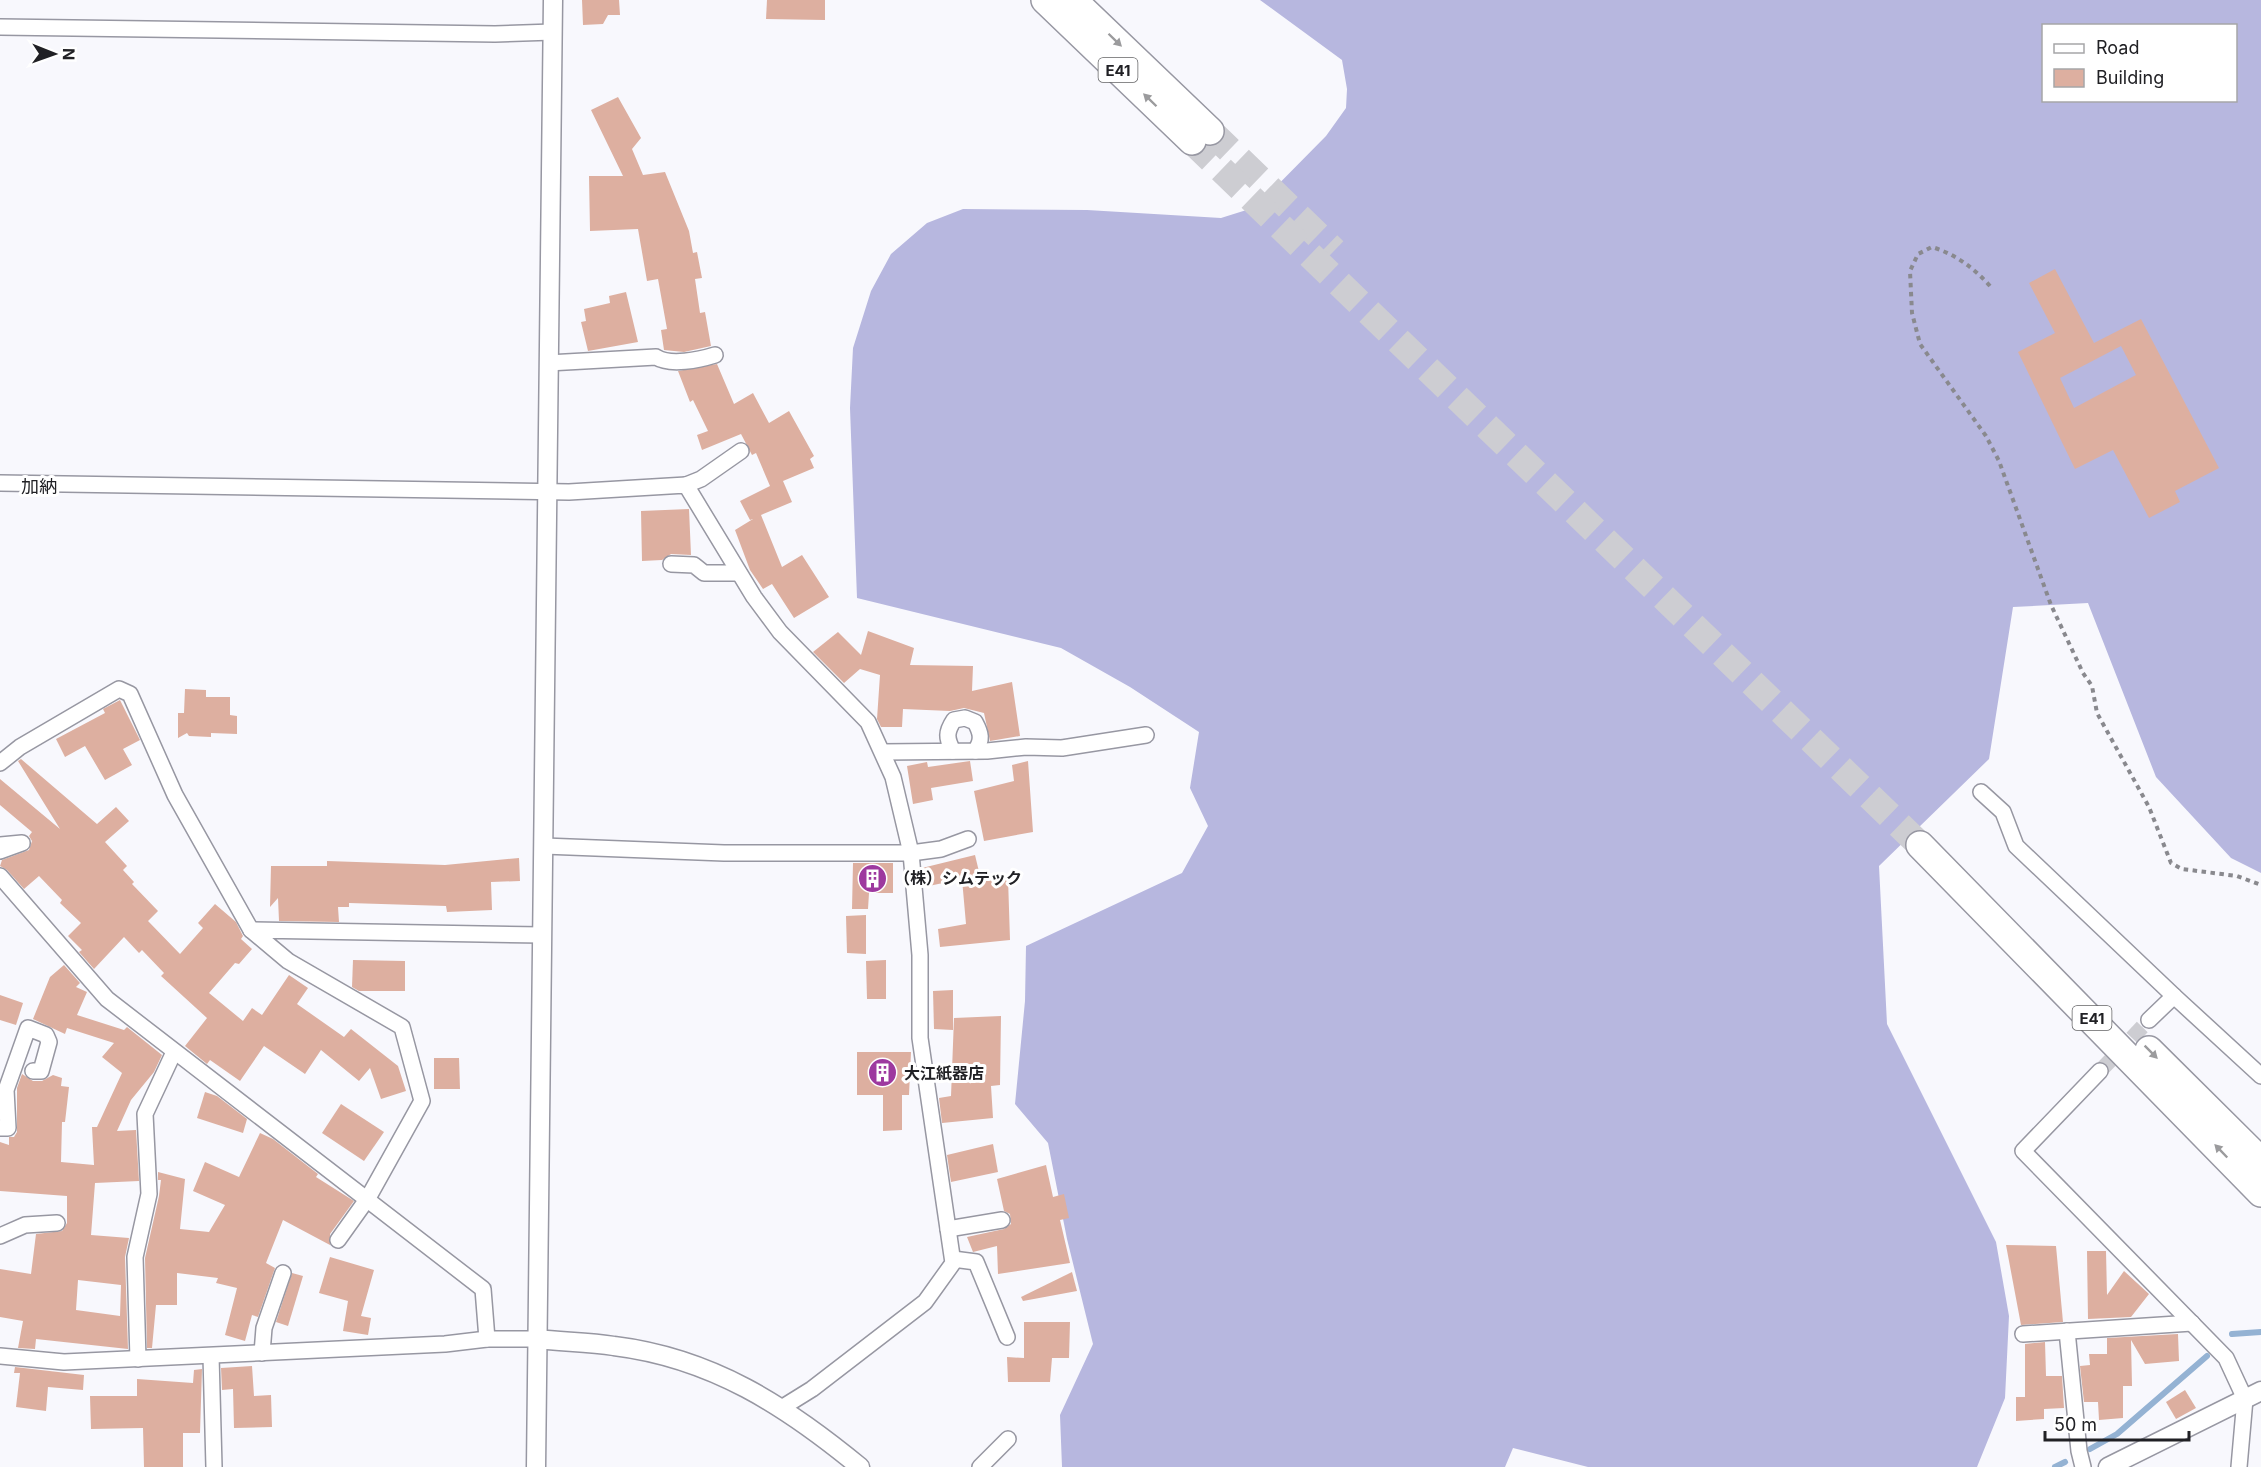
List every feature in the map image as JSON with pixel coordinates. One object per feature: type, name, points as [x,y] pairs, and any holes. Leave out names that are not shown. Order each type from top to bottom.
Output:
[{"type":"highway","name":"E41","points":[[1044,0],[1201,136],[1073,0]]},
{"type":"highway","name":"E41","points":[[2261,1161],[1925,839],[2261,1193]]},
{"type":"street","points":[[536,1467],[553,0]]},
{"type":"street","points":[[0,27],[495,34],[553,32]]},
{"type":"street","points":[[548,363],[656,357],[661,360],[684,362],[715,355]]},
{"type":"street","points":[[0,483],[547,491],[686,485],[701,479],[741,451]]},
{"type":"street","points":[[686,485],[739,573],[780,632],[868,722],[893,777],[910,853],[920,955],[920,1038],[953,1259],[941,1283],[925,1302],[812,1389],[783,1407]]},
{"type":"street","points":[[671,564],[694,565],[704,573],[739,573]]},
{"type":"street","points":[[0,763],[20,747],[119,689],[130,694],[175,795],[251,930],[288,961],[402,1027],[422,1101],[368,1198],[338,1240]]},
{"type":"street","points":[[953,751],[946,738],[949,728],[954,720],[965,718],[975,722],[981,733],[981,743],[975,751]]},
{"type":"street","points":[[883,752],[975,751],[1026,747],[1062,748],[1146,735]]},
{"type":"street","points":[[1982,792],[2002,812],[2016,846],[2261,1076]]},
{"type":"street","points":[[544,846],[724,853],[910,853],[941,849],[968,839]]},
{"type":"street","points":[[0,845],[22,843],[0,851]]},
{"type":"street","points":[[0,876],[107,999],[368,1198],[483,1289],[487,1339]]},
{"type":"street","points":[[251,930],[542,935]]},
{"type":"street","points":[[2149,1020],[2174,996]]},
{"type":"street","points":[[0,1128],[8,1128],[6,1090],[28,1028],[46,1035],[49,1042],[41,1071],[33,1071]]},
{"type":"street","points":[[138,1359],[135,1257],[149,1194],[145,1114],[174,1052]]},
{"type":"street","points":[[2100,1071],[2023,1151],[2226,1358],[2253,1395],[2239,1467]]},
{"type":"street","points":[[948,1229],[1002,1220]]},
{"type":"street","points":[[0,1236],[25,1225],[57,1223]]},
{"type":"street","points":[[953,1259],[976,1262],[1007,1337]]},
{"type":"street","points":[[262,1353],[264,1328],[283,1273]]},
{"type":"street","points":[[2023,1334],[2192,1323]]},
{"type":"street","points":[[2067,1331],[2079,1451],[2083,1467]]},
{"type":"street","points":[[0,1356],[64,1362],[211,1356],[487,1339],[615,1346],[708,1369],[783,1407],[857,1466]]},
{"type":"street","points":[[211,1356],[214,1467]]},
{"type":"street","points":[[2108,1467],[2253,1395]]},
{"type":"street","points":[[980,1467],[1008,1438]]},
{"type":"path","points":[[1990,286],[1978,272],[1949,252],[1932,247],[1918,254],[1910,271],[1912,313],[1920,344],[1986,436],[1999,461],[2051,605],[2083,673],[2092,686],[2097,713],[2150,807],[2172,863],[2182,869],[2237,876],[2261,885]]},
{"type":"shaded area","points":[[1260,0],[2261,0],[2261,873],[2231,858],[2156,777],[2088,603],[2013,607],[1989,759],[1879,866],[1887,1024],[1996,1242],[2009,1316],[2005,1398],[1977,1467],[1588,1467],[1513,1448],[1505,1467],[1062,1467],[1060,1415],[1093,1344],[1067,1239],[1048,1143],[1015,1104],[1025,1001],[1026,946],[1182,873],[1208,826],[1190,788],[1199,732],[1130,687],[1061,648],[857,598],[850,408],[853,348],[871,291],[891,254],[927,223],[963,209],[1087,210],[1221,218],[1256,207],[1326,136],[1346,108],[1347,89],[1342,60]]},
{"type":"building","points":[[582,0],[619,0],[620,15],[608,15],[603,24],[583,25]]},
{"type":"building","points":[[767,0],[825,0],[825,20],[766,19]]},
{"type":"building","points":[[618,97],[641,138],[632,149],[643,175],[665,172],[689,231],[693,253],[697,252],[702,278],[695,279],[700,313],[705,312],[711,346],[684,352],[664,350],[661,330],[667,329],[658,279],[647,281],[638,229],[590,231],[589,176],[623,176],[591,110]]},
{"type":"building","points":[[2055,269],[2094,343],[2141,319],[2219,468],[2175,491],[2180,502],[2149,518],[2113,450],[2075,469],[2018,352],[2055,333],[2029,283]],"holes":[[[2121,346],[2136,375],[2074,408],[2060,378]]]},
{"type":"building","points":[[626,292],[638,342],[588,351],[581,322],[586,321],[584,309],[610,303],[609,296]]},
{"type":"building","points":[[717,364],[734,404],[753,393],[769,423],[789,411],[814,456],[810,459],[814,468],[783,481],[792,502],[761,515],[782,567],[802,555],[829,597],[794,618],[772,584],[763,589],[750,570],[735,530],[753,519],[750,520],[740,501],[770,486],[756,453],[752,455],[741,434],[702,450],[697,435],[708,431],[693,400],[690,402],[678,371]]},
{"type":"building","points":[[689,509],[691,555],[671,554],[662,560],[642,561],[641,511]]},
{"type":"building","points":[[868,631],[914,648],[910,665],[973,666],[972,691],[1012,682],[1020,736],[990,741],[984,713],[964,708],[950,711],[903,709],[902,727],[881,727],[877,719],[880,675],[860,669],[844,683],[813,652],[838,632],[861,655]]},
{"type":"building","points":[[185,689],[206,690],[206,697],[230,697],[230,715],[237,716],[237,734],[211,733],[211,737],[189,736],[187,733],[178,738],[178,713],[184,713]]},
{"type":"building","points":[[120,700],[140,740],[123,749],[132,765],[105,780],[85,746],[65,757],[56,739],[105,713],[103,709]]},
{"type":"building","points":[[21,759],[97,824],[116,807],[129,821],[105,842],[127,866],[123,870],[134,882],[132,884],[158,911],[148,921],[180,954],[203,928],[198,923],[215,904],[236,922],[243,936],[241,939],[252,949],[239,964],[235,963],[209,993],[243,1021],[252,1008],[262,1015],[289,975],[308,988],[297,1004],[344,1037],[351,1029],[398,1066],[406,1091],[381,1099],[370,1068],[359,1081],[321,1050],[305,1074],[264,1046],[240,1081],[210,1060],[207,1064],[185,1046],[207,1018],[161,976],[164,973],[142,950],[139,953],[124,937],[94,969],[79,952],[82,950],[68,936],[81,923],[60,903],[62,900],[39,876],[24,889],[7,870],[0,866],[2,860],[29,850],[32,841],[29,836],[32,832],[0,805],[0,779],[60,829],[18,761]]},
{"type":"building","points":[[970,761],[973,781],[931,788],[933,800],[913,804],[907,766],[927,762],[928,767]]},
{"type":"building","points":[[1028,761],[1033,832],[984,841],[974,791],[1014,781],[1012,765]]},
{"type":"building","points":[[975,855],[981,880],[1008,878],[1010,940],[940,947],[938,929],[966,924],[962,879],[924,887],[922,868]]},
{"type":"building","points":[[519,858],[520,881],[491,882],[492,910],[447,912],[446,906],[349,903],[349,907],[338,907],[339,922],[279,921],[278,898],[270,907],[271,866],[327,866],[327,861],[445,865]]},
{"type":"building","name":"（株）シムテック","points":[[853,863],[893,863],[893,893],[869,893],[868,909],[852,909]]},
{"type":"building","points":[[866,915],[866,954],[847,953],[846,916]]},
{"type":"building","points":[[353,960],[405,961],[405,991],[359,991],[352,987]]},
{"type":"building","points":[[886,960],[886,999],[867,999],[866,961]]},
{"type":"building","points":[[64,965],[80,983],[76,987],[87,992],[77,1015],[124,1030],[127,1027],[162,1055],[154,1072],[131,1100],[117,1131],[136,1130],[139,1181],[95,1183],[91,1235],[129,1238],[125,1257],[128,1349],[36,1339],[35,1349],[18,1348],[23,1321],[0,1317],[0,1269],[31,1274],[36,1234],[62,1231],[67,1223],[67,1196],[0,1191],[0,1142],[9,1145],[9,1137],[14,1137],[17,1132],[17,1088],[22,1074],[33,1081],[42,1081],[53,1075],[62,1078],[61,1086],[69,1087],[65,1122],[62,1122],[61,1162],[94,1165],[92,1127],[97,1127],[122,1073],[102,1057],[114,1043],[67,1028],[65,1034],[33,1019],[50,977]],"holes":[[[78,1280],[121,1285],[120,1316],[76,1310]]]},
{"type":"building","points":[[953,990],[953,1030],[934,1029],[933,991]]},
{"type":"building","points":[[0,995],[23,1003],[16,1025],[0,1020]]},
{"type":"building","points":[[1001,1016],[1000,1085],[991,1086],[993,1118],[942,1123],[939,1098],[951,1096],[954,1018]]},
{"type":"building","name":"大江紙器店","points":[[857,1052],[911,1052],[909,1095],[902,1095],[902,1130],[883,1131],[883,1095],[857,1095]]},
{"type":"building","points":[[434,1058],[459,1058],[460,1089],[434,1089]]},
{"type":"building","points":[[205,1092],[217,1096],[247,1119],[243,1133],[197,1118]]},
{"type":"building","points":[[341,1104],[384,1132],[364,1161],[322,1133]]},
{"type":"building","points":[[260,1133],[273,1139],[318,1174],[316,1177],[354,1201],[330,1234],[330,1245],[283,1220],[266,1263],[275,1268],[258,1317],[252,1315],[245,1341],[225,1335],[237,1288],[216,1283],[218,1278],[177,1273],[177,1305],[156,1305],[152,1348],[147,1348],[145,1258],[159,1196],[161,1180],[158,1180],[158,1172],[185,1179],[180,1229],[209,1232],[225,1205],[193,1191],[205,1162],[239,1177]]},
{"type":"building","points":[[993,1144],[998,1172],[951,1182],[947,1155]]},
{"type":"building","points":[[1046,1165],[1053,1197],[1064,1194],[1069,1218],[1060,1220],[1070,1263],[998,1274],[997,1246],[973,1252],[967,1237],[1004,1229],[1011,1224],[1010,1214],[1004,1211],[997,1179]]},
{"type":"building","points":[[2006,1245],[2056,1246],[2063,1322],[2021,1325]]},
{"type":"building","points":[[2087,1251],[2106,1251],[2107,1295],[2124,1271],[2149,1294],[2131,1317],[2088,1319]]},
{"type":"building","points":[[330,1257],[374,1270],[361,1316],[371,1318],[368,1335],[343,1331],[348,1301],[319,1293]]},
{"type":"building","points":[[1072,1272],[1077,1291],[1023,1301],[1021,1297]]},
{"type":"building","points":[[292,1273],[303,1276],[288,1326],[276,1322]]},
{"type":"building","points":[[1024,1322],[1070,1322],[1069,1358],[1052,1358],[1050,1382],[1008,1382],[1007,1357],[1024,1358]]},
{"type":"building","points":[[2178,1334],[2179,1361],[2145,1364],[2131,1340],[2132,1386],[2123,1386],[2123,1418],[2099,1420],[2098,1402],[2084,1402],[2080,1366],[2090,1365],[2089,1354],[2107,1354],[2107,1338]]},
{"type":"building","points":[[2045,1342],[2046,1376],[2062,1376],[2064,1408],[2044,1409],[2044,1419],[2016,1421],[2016,1397],[2025,1397],[2025,1344]]},
{"type":"building","points":[[252,1366],[254,1396],[271,1395],[272,1427],[234,1428],[233,1389],[222,1390],[221,1368]]},
{"type":"building","points":[[15,1367],[84,1375],[83,1390],[48,1387],[46,1411],[16,1407],[20,1373],[14,1373]]},
{"type":"building","points":[[202,1369],[200,1433],[183,1433],[183,1467],[144,1467],[143,1428],[91,1429],[90,1396],[137,1396],[137,1379],[193,1383],[194,1370]]},
{"type":"building","points":[[2185,1390],[2196,1408],[2176,1419],[2166,1402]]},
{"type":"waterway","points":[[2232,1334],[2261,1332]]},
{"type":"waterway","points":[[2090,1449],[2117,1434],[2207,1356]]},
{"type":"waterway","points":[[2055,1467],[2065,1462]]},
{"type":"tunnel","points":[[1210,131],[1334,251]]},
{"type":"tunnel","points":[[1192,141],[1920,845]]},
{"type":"tunnel","points":[[2100,1071],[2149,1020]]},
{"type":"place","name":"（株）シムテック","points":[[873,878]]},
{"type":"place","name":"大江紙器店","points":[[883,1073]]},
{"type":"district","name":"加納","points":[[39,486]]}]
